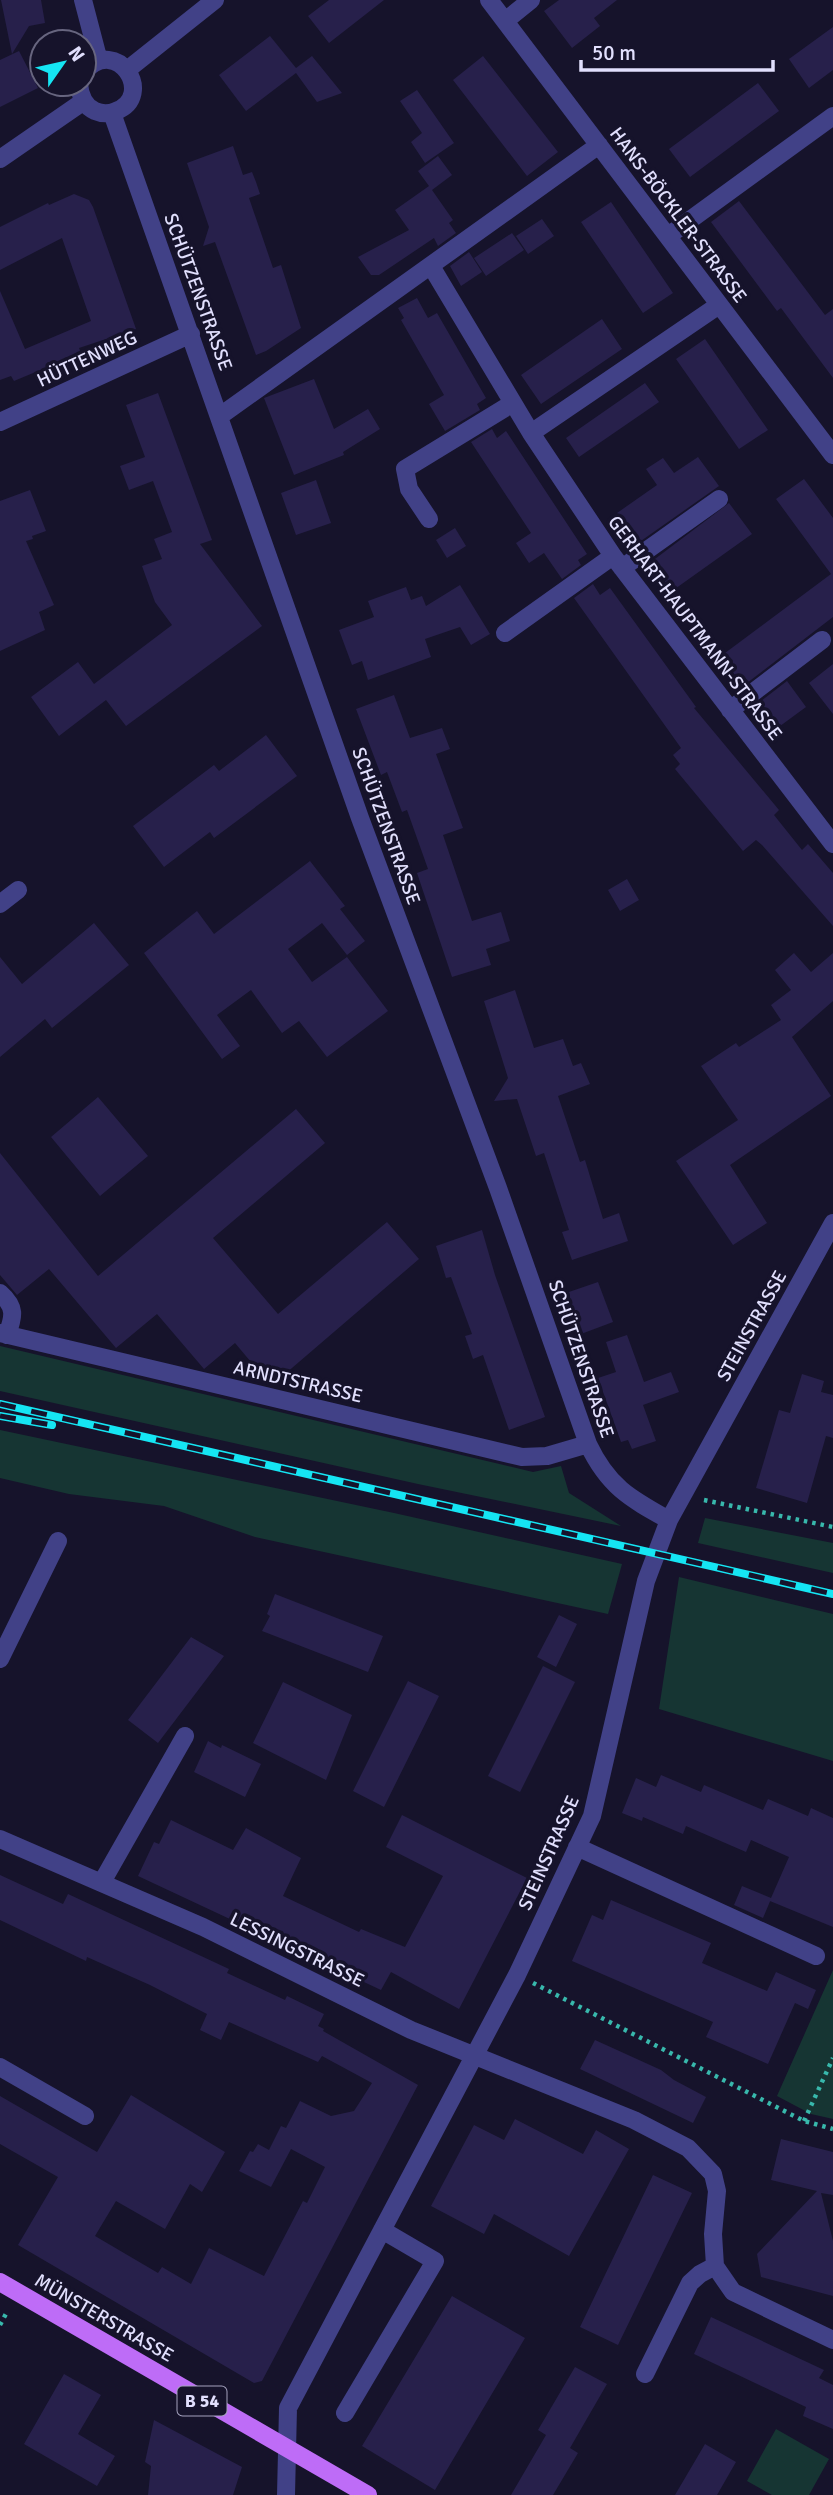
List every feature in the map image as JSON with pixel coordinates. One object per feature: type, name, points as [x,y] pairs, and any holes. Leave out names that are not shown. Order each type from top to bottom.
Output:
[{"type":"main road","name":"MÜNSTERSTRASSE","points":[[0,2282],[368,2495]]},
{"type":"street","points":[[83,0],[99,61],[115,61],[127,70],[132,78],[132,96],[128,103],[113,113],[96,112],[85,98]]},
{"type":"street","points":[[127,70],[215,0]]},
{"type":"street","name":"HANS-BÖCKLER-STRASSE","points":[[489,0],[833,455]]},
{"type":"street","points":[[505,21],[531,0]]},
{"type":"street","points":[[0,159],[75,98]]},
{"type":"street","name":"SCHÜTZENSTRASSE","points":[[113,113],[355,805],[498,1188],[587,1444],[598,1465],[615,1487],[669,1520]]},
{"type":"street","points":[[668,236],[833,116]]},
{"type":"street","points":[[220,416],[599,145]]},
{"type":"street","name":"GERHART-HAUPTMANN-STRASSE","points":[[431,266],[531,433],[618,562],[833,844]]},
{"type":"street","points":[[531,433],[719,305]]},
{"type":"street","name":"HÜTTENWEG","points":[[0,422],[191,334]]},
{"type":"street","points":[[429,519],[409,489],[405,469],[513,403]]},
{"type":"street","points":[[505,633],[719,499]]},
{"type":"street","points":[[730,710],[822,640]]},
{"type":"street","points":[[0,904],[18,890]]},
{"type":"street","name":"STEINSTRASSE","points":[[286,2495],[288,2408],[517,1975],[592,1816],[646,1581],[669,1520],[833,1223]]},
{"type":"street","points":[[0,1293],[13,1307],[14,1318],[3,1334]]},
{"type":"street","name":"ARNDTSTRASSE","points":[[3,1334],[522,1457],[547,1456],[587,1444]]},
{"type":"street","points":[[0,1659],[58,1541]]},
{"type":"street","points":[[102,1882],[185,1737]]},
{"type":"street","name":"LESSINGSTRASSE","points":[[0,1839],[203,1927],[411,2030],[634,2120],[688,2148],[713,2174],[717,2191],[713,2234],[715,2266]]},
{"type":"street","points":[[577,1847],[816,1956]]},
{"type":"street","points":[[0,2067],[85,2116]]},
{"type":"street","points":[[345,2413],[435,2261],[382,2230]]},
{"type":"street","points":[[645,2374],[690,2283],[699,2274],[715,2266],[733,2292],[833,2340]]},
{"type":"path","points":[[683,1495],[833,1527]]},
{"type":"path","points":[[517,1975],[804,2121],[833,2129]]},
{"type":"path","points":[[804,2121],[833,2058]]},
{"type":"green space","points":[[0,1346],[533,1472],[561,1466],[569,1493],[621,1526],[0,1391]]},
{"type":"green space","points":[[0,1430],[622,1564],[608,1614],[255,1537],[164,1506],[69,1494],[0,1478]]},
{"type":"green space","points":[[705,1518],[833,1543],[833,1573],[698,1543]]},
{"type":"green space","points":[[679,1577],[833,1614],[833,1761],[659,1709]]},
{"type":"green space","points":[[833,1970],[833,2119],[811,2114],[777,2096]]},
{"type":"green space","points":[[776,2429],[829,2459],[809,2495],[772,2495],[747,2481]]},
{"type":"building","points":[[1,0],[41,0],[45,23],[29,26],[12,54]]},
{"type":"building","points":[[329,0],[384,0],[329,43],[308,16]]},
{"type":"building","points":[[559,0],[617,0],[594,18],[600,26],[572,48],[544,11]]},
{"type":"building","points":[[833,27],[833,70],[809,88],[789,59]]},
{"type":"building","points":[[270,36],[296,68],[312,56],[342,93],[317,102],[296,73],[246,111],[219,75]]},
{"type":"building","points":[[19,51],[28,69],[28,93],[0,107],[0,60]]},
{"type":"building","points":[[483,56],[558,152],[527,176],[453,80]]},
{"type":"building","points":[[758,83],[779,111],[690,177],[669,149]]},
{"type":"building","points":[[417,90],[454,143],[425,163],[411,142],[422,133],[400,101]]},
{"type":"building","points":[[233,146],[243,175],[252,172],[256,182],[260,194],[249,198],[273,268],[281,265],[301,328],[256,355],[215,242],[203,246],[209,227],[187,163]]},
{"type":"building","points":[[438,156],[452,175],[432,190],[453,220],[449,223],[456,233],[438,246],[434,238],[379,275],[371,275],[358,257],[409,230],[395,210],[429,186],[418,171]]},
{"type":"building","points":[[74,194],[89,200],[93,207],[136,329],[79,348],[81,353],[14,381],[11,376],[0,380],[0,291],[25,349],[91,321],[62,238],[0,270],[0,227],[48,203],[49,205]]},
{"type":"building","points":[[739,201],[825,315],[833,309],[833,378],[781,308],[777,311],[711,222]]},
{"type":"building","points":[[611,202],[673,293],[643,313],[581,222]]},
{"type":"building","points":[[542,219],[554,236],[528,254],[516,236]]},
{"type":"building","points":[[512,233],[524,250],[486,276],[474,258]]},
{"type":"building","points":[[469,252],[482,272],[461,286],[450,266]]},
{"type":"building","points":[[417,298],[428,318],[437,313],[486,398],[477,404],[480,410],[445,431],[429,404],[444,395],[401,320],[404,318],[398,308]]},
{"type":"building","points":[[602,319],[622,349],[541,404],[521,375]]},
{"type":"building","points":[[705,339],[768,430],[739,449],[676,359]]},
{"type":"building","points":[[314,379],[334,429],[368,409],[380,429],[343,452],[344,455],[294,475],[264,398]]},
{"type":"building","points":[[645,383],[659,402],[579,457],[566,438]]},
{"type":"building","points":[[158,393],[212,540],[200,544],[262,626],[126,726],[106,700],[59,736],[31,697],[78,662],[94,684],[172,625],[155,602],[142,566],[162,559],[154,539],[172,532],[153,481],[129,490],[120,466],[145,457],[126,405]]},
{"type":"building","points":[[492,429],[497,438],[506,431],[587,554],[578,560],[581,565],[562,579],[544,553],[529,563],[516,543],[531,533],[471,442]]},
{"type":"building","points":[[698,457],[719,486],[638,543],[617,513],[657,485],[646,469],[663,458],[674,473]]},
{"type":"building","points":[[804,479],[833,518],[833,617],[743,686],[721,656],[831,574],[776,499]]},
{"type":"building","points":[[316,480],[331,523],[296,535],[281,493]]},
{"type":"building","points":[[30,490],[46,531],[26,541],[54,605],[39,612],[45,630],[0,651],[0,501]]},
{"type":"building","points":[[729,503],[752,534],[672,591],[651,562]]},
{"type":"building","points":[[455,528],[466,546],[447,558],[436,540]]},
{"type":"building","points":[[593,584],[600,595],[610,588],[696,707],[694,708],[779,810],[774,815],[802,850],[808,844],[833,873],[833,926],[756,840],[743,851],[675,769],[680,764],[673,755],[681,748],[574,598]]},
{"type":"building","points":[[460,585],[490,634],[471,645],[460,627],[425,639],[431,657],[368,680],[362,661],[352,665],[339,630],[374,617],[368,601],[406,587],[411,600],[422,596],[426,606]]},
{"type":"building","points":[[833,664],[833,714],[809,683]]},
{"type":"building","points":[[787,681],[806,707],[776,729],[757,704]]},
{"type":"building","points":[[394,695],[410,738],[442,728],[450,749],[436,754],[463,828],[443,835],[472,921],[501,912],[510,941],[486,949],[491,965],[452,977],[417,873],[428,869],[407,810],[402,812],[387,772],[381,775],[356,709]]},
{"type":"building","points":[[266,735],[297,776],[214,838],[210,832],[164,867],[133,826],[214,765],[219,771]]},
{"type":"building","points":[[310,861],[345,906],[340,909],[365,941],[347,955],[322,923],[288,949],[312,982],[347,957],[388,1011],[327,1057],[299,1021],[282,1033],[251,990],[217,1015],[240,1046],[222,1059],[144,953],[197,911],[214,934]]},
{"type":"building","points":[[627,879],[639,900],[620,911],[608,890]]},
{"type":"building","points":[[94,923],[129,965],[52,1028],[45,1019],[0,1057],[0,957],[22,984]]},
{"type":"building","points":[[794,953],[811,972],[833,953],[833,1001],[792,1037],[831,1096],[730,1165],[767,1223],[733,1245],[676,1161],[738,1120],[701,1066],[736,1043],[739,1047],[781,1020],[771,1005],[791,990],[775,970]]},
{"type":"building","points":[[515,990],[534,1048],[563,1039],[573,1066],[581,1063],[590,1084],[558,1096],[580,1162],[585,1160],[603,1219],[619,1213],[628,1241],[572,1260],[562,1232],[569,1230],[544,1153],[536,1156],[517,1099],[494,1101],[508,1078],[484,1001]]},
{"type":"building","points":[[98,1097],[148,1156],[100,1196],[51,1137]]},
{"type":"building","points":[[296,1109],[325,1143],[213,1238],[278,1314],[387,1222],[419,1259],[271,1386],[235,1343],[204,1369],[157,1314],[116,1348],[49,1269],[17,1295],[0,1275],[0,1153],[98,1276]]},
{"type":"building","points":[[482,1230],[545,1417],[509,1430],[483,1355],[473,1359],[465,1336],[472,1334],[451,1277],[446,1278],[436,1246]]},
{"type":"building","points":[[598,1282],[613,1322],[581,1334],[566,1293]]},
{"type":"building","points":[[627,1335],[644,1382],[671,1372],[679,1392],[643,1405],[656,1441],[632,1449],[628,1440],[621,1442],[598,1378],[616,1372],[606,1342]]},
{"type":"building","points":[[802,1374],[824,1381],[821,1392],[833,1395],[833,1438],[826,1436],[807,1503],[756,1488],[779,1410],[790,1413]]},
{"type":"building","points":[[275,1594],[383,1636],[368,1672],[262,1631],[270,1616],[267,1614]]},
{"type":"building","points":[[559,1615],[577,1624],[556,1667],[537,1657]]},
{"type":"building","points":[[191,1637],[224,1656],[158,1743],[128,1720]]},
{"type":"building","points":[[543,1666],[575,1682],[520,1792],[488,1776]]},
{"type":"building","points":[[408,1681],[439,1696],[384,1807],[353,1791]]},
{"type":"building","points":[[283,1682],[352,1715],[326,1780],[253,1743]]},
{"type":"building","points":[[208,1741],[261,1764],[245,1797],[194,1772]]},
{"type":"building","points":[[661,1775],[701,1792],[704,1785],[763,1810],[768,1799],[808,1816],[811,1808],[833,1818],[833,1927],[770,1901],[763,1918],[734,1905],[742,1886],[771,1898],[789,1857],[751,1840],[746,1852],[686,1826],[683,1834],[643,1817],[642,1821],[622,1813],[636,1778],[656,1787]]},
{"type":"building","points":[[402,1815],[527,1878],[459,2009],[391,1972],[381,1990],[138,1876],[154,1842],[159,1844],[171,1820],[233,1850],[246,1828],[301,1858],[283,1896],[359,1932],[361,1929],[405,1947],[443,1876],[386,1847]]},
{"type":"building","points":[[0,1875],[63,1904],[68,1894],[229,1969],[227,1973],[285,2000],[287,1996],[324,2014],[318,2026],[324,2029],[323,2031],[418,2085],[262,2381],[254,2383],[18,2245],[58,2177],[0,2144],[0,2096],[97,2152],[131,2095],[225,2152],[202,2192],[190,2184],[165,2229],[116,2201],[95,2236],[158,2273],[162,2267],[191,2284],[209,2248],[264,2276],[303,2201],[307,2203],[325,2167],[291,2149],[271,2187],[239,2171],[250,2151],[253,2152],[258,2144],[269,2150],[281,2126],[286,2128],[300,2101],[331,2116],[354,2111],[372,2083],[322,2056],[318,2062],[229,2022],[221,2040],[200,2030],[207,2014],[150,1985],[87,1957],[86,1961],[0,1920]]},
{"type":"building","points":[[611,1900],[711,1943],[702,1963],[767,1991],[776,1972],[816,1990],[808,2009],[795,2003],[768,2064],[706,2037],[713,2022],[572,1961],[592,1915],[603,1920]]},
{"type":"building","points":[[595,2040],[661,2070],[706,2097],[693,2123],[580,2069]]},
{"type":"building","points":[[515,2119],[583,2154],[596,2130],[629,2149],[569,2256],[494,2214],[484,2234],[431,2206],[474,2125],[504,2140]]},
{"type":"building","points":[[781,2139],[833,2152],[833,2195],[821,2193],[833,2241],[833,2296],[761,2277],[757,2254],[817,2191],[771,2180]]},
{"type":"building","points":[[653,2175],[692,2193],[618,2345],[580,2327]]},
{"type":"building","points":[[452,2296],[525,2338],[435,2490],[362,2446]]},
{"type":"building","points":[[711,2317],[824,2370],[819,2378],[833,2385],[833,2429],[803,2416],[806,2407],[694,2354]]},
{"type":"building","points":[[575,2367],[607,2384],[570,2448],[578,2453],[553,2495],[511,2495],[546,2435],[538,2430]]},
{"type":"building","points":[[64,2374],[101,2395],[78,2434],[115,2456],[97,2486],[24,2444]]},
{"type":"building","points":[[154,2420],[242,2467],[233,2495],[148,2495],[151,2466],[145,2462]]},
{"type":"building","points":[[705,2444],[736,2462],[717,2495],[675,2495]]},
{"type":"railway","points":[[0,1404],[833,1594]]},
{"type":"railway","points":[[0,1416],[52,1425]]}]
